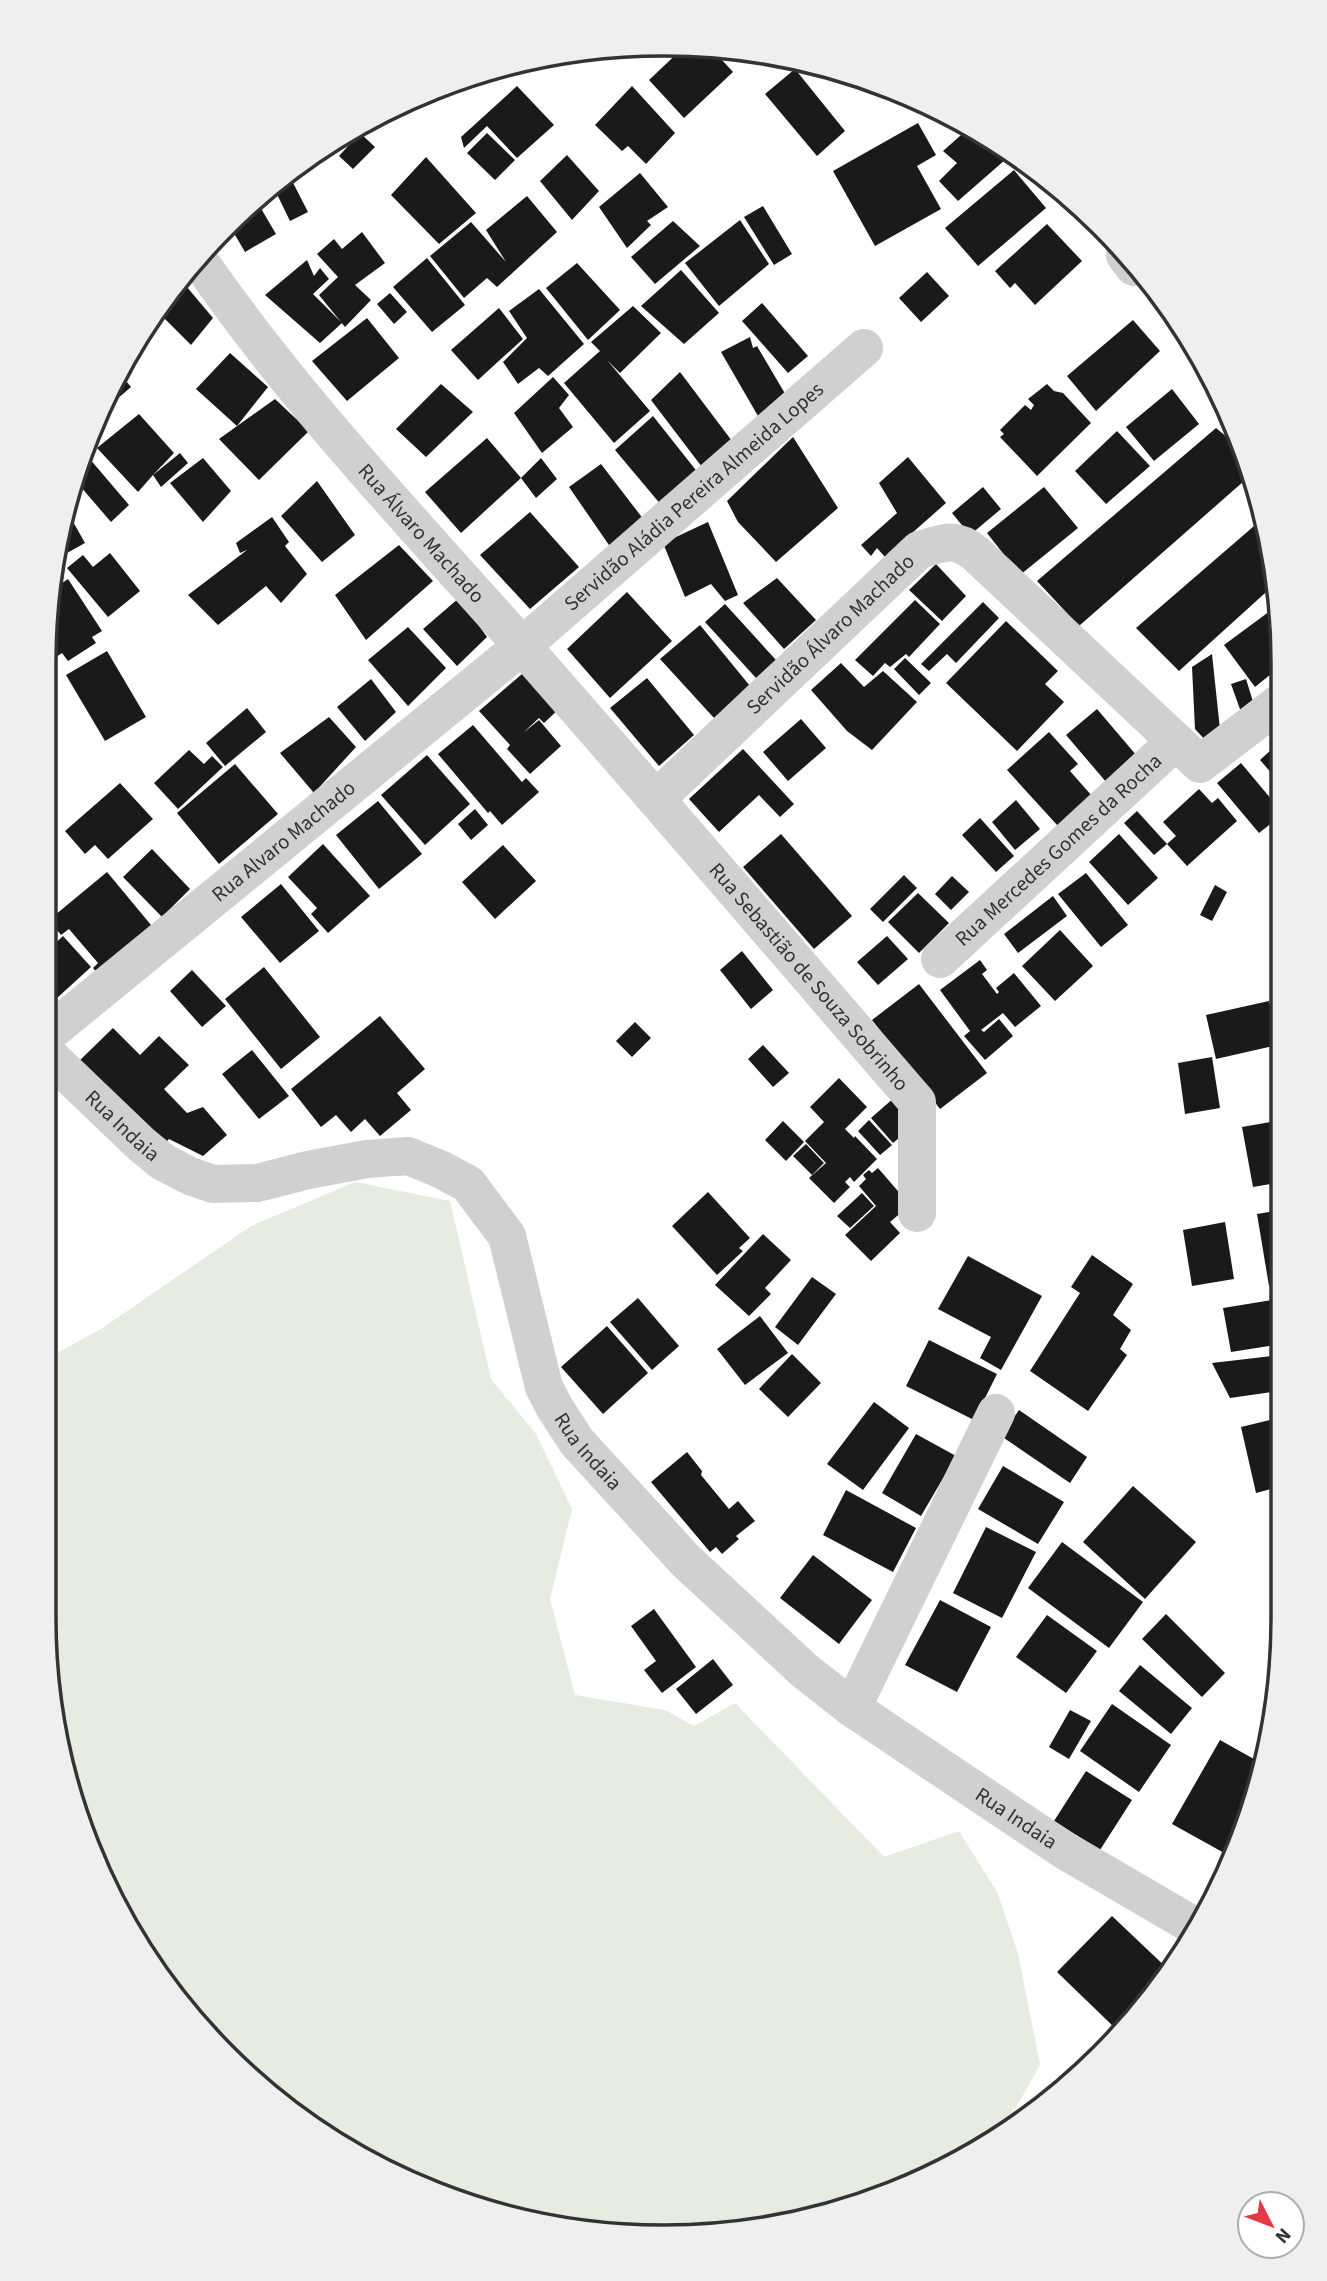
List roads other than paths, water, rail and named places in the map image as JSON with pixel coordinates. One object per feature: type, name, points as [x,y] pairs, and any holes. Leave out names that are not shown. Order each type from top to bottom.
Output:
[{"type":"street","name":"Rua Álvaro Machado","points":[[204,267],[341,443],[656,799]]},
{"type":"street","name":"Servidão Aládia Pereira Almeida Lopes","points":[[522,646],[864,348]]},
{"type":"street","name":"Servidão Álvaro Machado","points":[[656,799],[919,550],[946,541],[964,544],[975,553],[1188,752]]},
{"type":"street","name":"Rua Alvaro Machado","points":[[56,1027],[522,646]]},
{"type":"street","name":"Rua Mercedes Gomes da Rocha","points":[[940,959],[1188,752],[1271,707]]},
{"type":"street","name":"Rua Sebastião de Souza Sobrinho","points":[[656,799],[917,1102],[917,1213]]},
{"type":"street","name":"Rua Indaia","points":[[56,1063],[163,1162],[213,1184],[257,1183],[367,1159],[408,1156],[468,1184],[507,1236],[544,1387],[555,1408],[577,1442],[686,1561],[805,1671],[852,1707],[1064,1850],[1189,1923]]},
{"type":"street","points":[[852,1707],[996,1413]]}]
